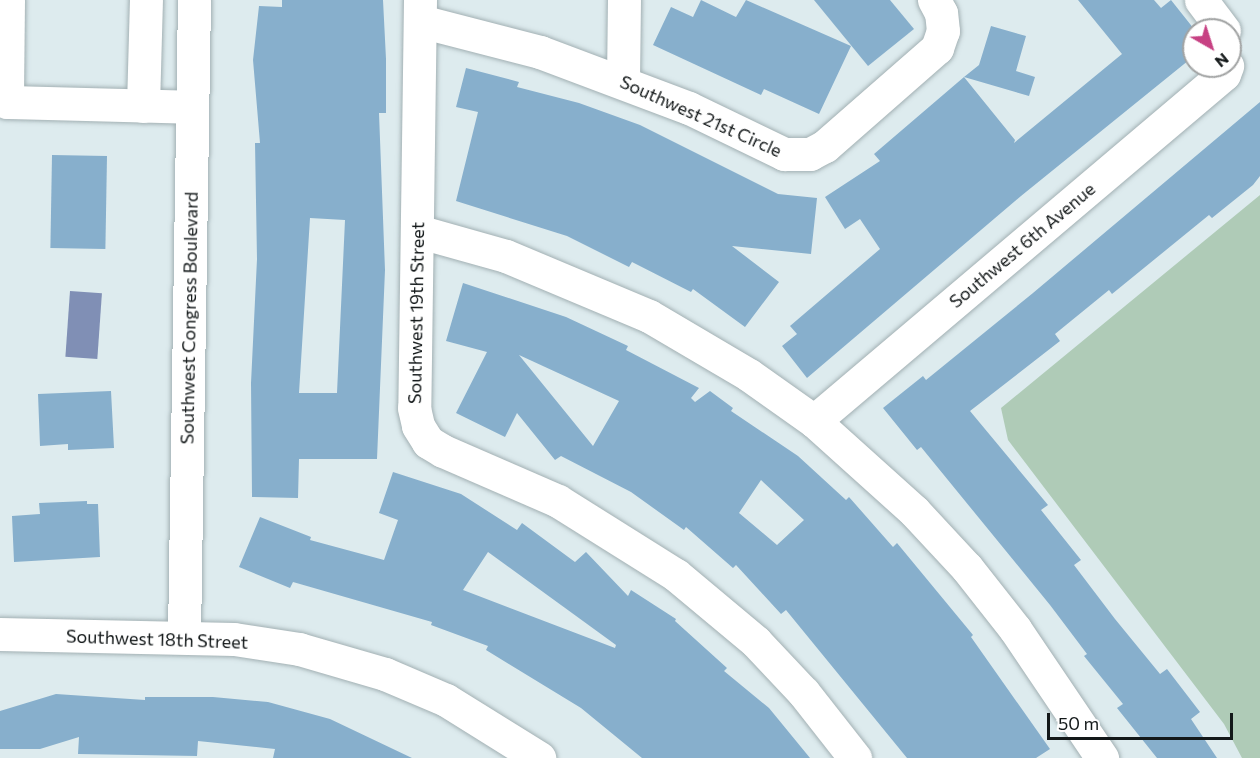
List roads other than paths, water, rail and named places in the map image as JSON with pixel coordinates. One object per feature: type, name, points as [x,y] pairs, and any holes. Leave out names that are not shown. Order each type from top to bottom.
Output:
[{"type":"street","points":[[8,0],[7,102],[192,107]]},
{"type":"street","points":[[143,106],[146,0]]},
{"type":"street","name":"Southwest Congress Boulevard","points":[[184,636],[194,0]]},
{"type":"street","points":[[623,81],[624,0]]},
{"type":"street","name":"Southwest 21st Circle","points":[[420,11],[623,81],[783,154],[810,154],[825,146],[937,48],[943,31],[941,13],[934,0]]},
{"type":"street","points":[[1201,0],[1215,18]]},
{"type":"street","name":"Southwest 19th Street","points":[[420,11],[414,408],[418,426],[428,442],[558,501],[676,574],[756,642],[804,693],[855,758]]},
{"type":"street","name":"Southwest 6th Avenue","points":[[813,421],[1219,78]]},
{"type":"street","points":[[417,231],[506,256],[649,316],[749,375],[813,421],[914,511],[967,568],[1015,629],[1102,758]]},
{"type":"street","name":"Southwest 18th Street","points":[[0,634],[184,636],[300,649],[385,674],[446,700],[539,758]]},
{"type":"water","points":[[70,291],[102,293],[97,359],[65,357]]}]
